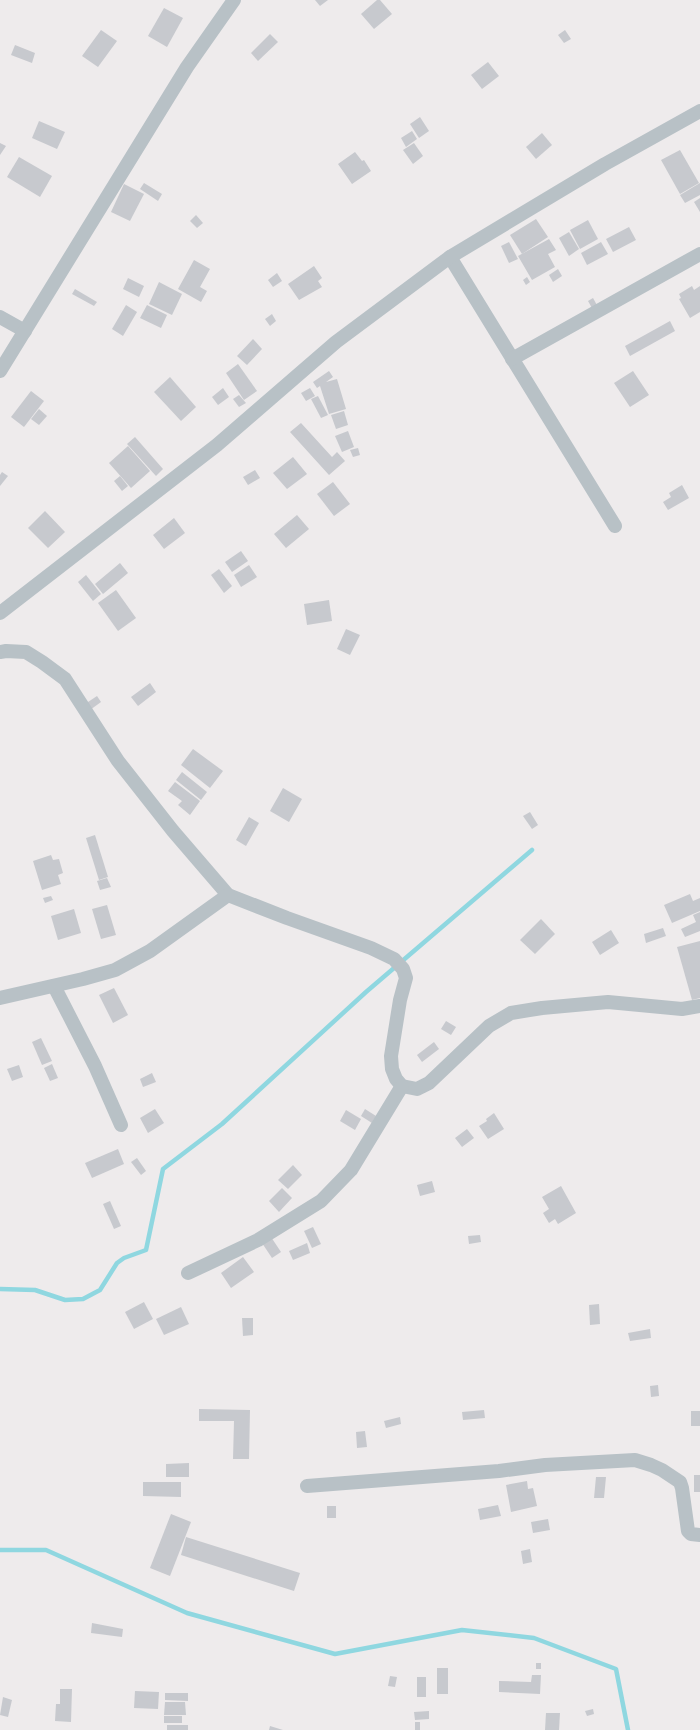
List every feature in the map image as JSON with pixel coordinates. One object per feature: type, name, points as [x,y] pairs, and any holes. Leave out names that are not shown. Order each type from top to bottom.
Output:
[{"type":"street","points":[[0,371],[187,67],[234,0]]},
{"type":"street","points":[[0,613],[217,445],[336,342],[450,257],[605,164],[700,111]]},
{"type":"street","points":[[512,359],[700,254]]},
{"type":"street","points":[[450,257],[614,526]]},
{"type":"street","points":[[0,317],[25,331]]},
{"type":"street","points":[[0,652],[26,652],[65,679],[118,761],[173,831],[228,894],[286,918],[371,948],[394,959],[403,969],[406,978],[399,1008],[391,1056],[392,1069],[396,1079],[402,1086],[417,1089],[429,1083],[489,1026],[511,1013],[542,1008],[608,1002],[682,1009],[700,1006]]},
{"type":"street","points":[[0,998],[54,986],[114,970],[150,951],[228,894]]},
{"type":"street","points":[[54,986],[96,1066],[121,1125]]},
{"type":"street","points":[[188,1274],[258,1240],[321,1201],[351,1170],[402,1086]]},
{"type":"street","points":[[307,1486],[499,1471],[545,1465],[635,1460],[651,1464],[680,1482],[688,1531],[692,1534],[700,1535]]},
{"type":"building","points":[[315,0],[328,0],[320,6]]},
{"type":"building","points":[[377,0],[380,0],[392,14],[374,29],[361,14]]},
{"type":"building","points":[[164,8],[183,18],[167,47],[148,36]]},
{"type":"building","points":[[101,30],[117,41],[98,67],[82,56]]},
{"type":"building","points":[[565,30],[571,39],[564,43],[558,35]]},
{"type":"building","points":[[270,34],[278,42],[258,61],[251,53]]},
{"type":"building","points":[[15,45],[35,53],[32,63],[11,55]]},
{"type":"building","points":[[488,62],[499,76],[482,89],[471,75]]},
{"type":"building","points":[[420,117],[429,131],[419,138],[410,124]]},
{"type":"building","points":[[39,121],[65,132],[57,149],[32,138]]},
{"type":"building","points":[[412,131],[417,139],[406,147],[401,138]]},
{"type":"building","points":[[542,133],[552,145],[536,159],[526,147]]},
{"type":"building","points":[[0,143],[6,146],[0,155]]},
{"type":"building","points":[[414,143],[423,156],[413,164],[403,150]]},
{"type":"building","points":[[680,150],[699,183],[680,194],[661,160]]},
{"type":"building","points":[[355,152],[362,161],[364,160],[371,171],[352,184],[338,164]]},
{"type":"building","points":[[19,157],[52,176],[40,197],[7,177]]},
{"type":"building","points":[[144,183],[162,194],[158,201],[140,189]]},
{"type":"building","points":[[700,183],[700,195],[685,203],[680,195]]},
{"type":"building","points":[[124,184],[144,194],[130,221],[111,212]]},
{"type":"building","points":[[700,198],[700,212],[694,202]]},
{"type":"building","points":[[196,215],[203,223],[197,228],[190,221]]},
{"type":"building","points":[[536,219],[548,237],[522,254],[510,235]]},
{"type":"building","points":[[588,220],[598,239],[580,249],[570,230]]},
{"type":"building","points":[[629,227],[636,240],[613,252],[606,239]]},
{"type":"building","points":[[569,232],[579,249],[569,256],[559,238]]},
{"type":"building","points":[[549,239],[556,250],[548,254],[555,267],[532,280],[518,256]]},
{"type":"building","points":[[509,242],[518,259],[509,263],[501,246]]},
{"type":"building","points":[[601,242],[608,254],[587,265],[581,253]]},
{"type":"building","points":[[194,260],[210,269],[200,287],[207,291],[201,302],[178,289]]},
{"type":"building","points":[[314,266],[322,278],[318,281],[322,287],[299,300],[288,284]]},
{"type":"building","points":[[558,269],[562,276],[553,282],[549,275]]},
{"type":"building","points":[[277,273],[282,281],[273,287],[268,280]]},
{"type":"building","points":[[527,277],[530,282],[526,285],[523,280]]},
{"type":"building","points":[[128,278],[144,286],[139,297],[123,289]]},
{"type":"building","points":[[159,282],[182,294],[172,315],[149,304]]},
{"type":"building","points":[[692,286],[694,290],[700,286],[700,312],[690,318],[679,299],[681,298],[679,294]]},
{"type":"building","points":[[75,289],[97,302],[94,306],[72,294]]},
{"type":"building","points":[[593,298],[598,307],[593,310],[588,301]]},
{"type":"building","points":[[126,305],[137,312],[123,336],[112,329]]},
{"type":"building","points":[[147,305],[167,315],[161,328],[140,318]]},
{"type":"building","points":[[272,314],[276,321],[270,326],[265,319]]},
{"type":"building","points":[[670,321],[675,331],[630,356],[625,346]]},
{"type":"building","points":[[253,339],[262,349],[247,365],[237,356]]},
{"type":"building","points":[[238,364],[257,391],[244,400],[226,373]]},
{"type":"building","points":[[329,371],[333,377],[326,382],[337,379],[346,409],[329,414],[320,386],[317,388],[313,382]]},
{"type":"building","points":[[633,371],[649,395],[630,407],[614,383]]},
{"type":"building","points":[[170,377],[196,407],[181,421],[154,392]]},
{"type":"building","points":[[223,388],[229,397],[218,405],[212,397]]},
{"type":"building","points":[[310,388],[315,396],[306,401],[301,393]]},
{"type":"building","points":[[31,391],[44,401],[24,427],[11,417]]},
{"type":"building","points":[[239,395],[246,403],[239,407],[233,399]]},
{"type":"building","points":[[318,396],[328,415],[321,418],[311,399]]},
{"type":"building","points":[[39,409],[47,416],[39,425],[31,419]]},
{"type":"building","points":[[344,411],[348,425],[336,429],[331,415]]},
{"type":"building","points":[[301,423],[332,457],[337,452],[345,461],[329,475],[290,432]]},
{"type":"building","points":[[348,431],[354,447],[342,452],[335,436]]},
{"type":"building","points":[[135,437],[163,469],[156,476],[127,444]]},
{"type":"building","points":[[128,446],[150,471],[131,488],[109,463]]},
{"type":"building","points":[[358,448],[360,455],[353,457],[350,450]]},
{"type":"building","points":[[293,457],[307,474],[287,489],[273,473]]},
{"type":"building","points":[[255,470],[260,478],[248,485],[243,477]]},
{"type":"building","points":[[2,472],[8,476],[0,486],[0,475]]},
{"type":"building","points":[[120,476],[128,486],[122,491],[114,481]]},
{"type":"building","points":[[333,482],[350,504],[334,516],[317,494]]},
{"type":"building","points":[[682,485],[689,498],[668,510],[663,502],[671,497],[669,493]]},
{"type":"building","points":[[45,511],[65,532],[48,548],[28,528]]},
{"type":"building","points":[[297,515],[309,529],[286,548],[274,534]]},
{"type":"building","points":[[174,518],[185,533],[164,549],[153,535]]},
{"type":"building","points":[[241,551],[248,561],[232,572],[225,562]]},
{"type":"building","points":[[120,563],[128,573],[103,594],[95,584]]},
{"type":"building","points":[[249,565],[257,577],[241,587],[234,575]]},
{"type":"building","points":[[219,569],[232,586],[224,593],[211,575]]},
{"type":"building","points":[[86,575],[101,594],[93,601],[78,582]]},
{"type":"building","points":[[116,590],[136,618],[118,631],[98,603]]},
{"type":"building","points":[[329,600],[332,621],[307,625],[304,604]]},
{"type":"building","points":[[346,629],[360,635],[350,655],[337,649]]},
{"type":"building","points":[[150,683],[156,692],[138,706],[131,697]]},
{"type":"building","points":[[97,696],[101,702],[90,710],[85,704]]},
{"type":"building","points":[[193,749],[223,771],[210,788],[181,765]]},
{"type":"building","points":[[182,772],[207,792],[201,800],[176,780]]},
{"type":"building","points":[[175,782],[200,801],[190,815],[178,805],[182,801],[168,791]]},
{"type":"building","points":[[283,788],[302,799],[289,822],[270,811]]},
{"type":"building","points":[[530,812],[538,825],[532,829],[523,816]]},
{"type":"building","points":[[249,817],[259,823],[246,846],[236,840]]},
{"type":"building","points":[[95,835],[108,877],[99,880],[86,838]]},
{"type":"building","points":[[51,855],[53,860],[59,859],[63,873],[58,875],[61,884],[42,890],[33,861]]},
{"type":"building","points":[[107,878],[111,887],[100,890],[97,881]]},
{"type":"building","points":[[690,894],[693,901],[700,898],[700,911],[672,923],[664,905]]},
{"type":"building","points":[[51,896],[53,900],[45,903],[43,898]]},
{"type":"building","points":[[107,905],[116,935],[101,939],[92,909]]},
{"type":"building","points":[[74,909],[81,933],[58,940],[51,916]]},
{"type":"building","points":[[700,912],[700,931],[685,937],[681,929],[696,922],[693,915]]},
{"type":"building","points":[[541,919],[555,934],[535,954],[520,940]]},
{"type":"building","points":[[663,928],[666,936],[646,943],[644,934]]},
{"type":"building","points":[[611,930],[619,943],[600,955],[592,942]]},
{"type":"building","points":[[700,941],[700,998],[692,1000],[677,947]]},
{"type":"building","points":[[114,988],[128,1015],[113,1023],[99,995]]},
{"type":"building","points":[[446,1021],[456,1027],[451,1035],[441,1029]]},
{"type":"building","points":[[41,1038],[52,1061],[42,1065],[32,1042]]},
{"type":"building","points":[[434,1042],[439,1049],[422,1062],[417,1055]]},
{"type":"building","points":[[52,1064],[58,1078],[50,1081],[44,1068]]},
{"type":"building","points":[[19,1065],[23,1077],[12,1081],[7,1069]]},
{"type":"building","points":[[152,1073],[156,1082],[143,1087],[140,1079]]},
{"type":"building","points":[[155,1109],[164,1123],[148,1133],[140,1118]]},
{"type":"building","points":[[365,1109],[376,1116],[372,1123],[361,1116]]},
{"type":"building","points":[[346,1110],[361,1119],[355,1130],[340,1121]]},
{"type":"building","points":[[494,1113],[504,1129],[488,1139],[479,1126],[487,1121],[486,1119]]},
{"type":"building","points":[[467,1129],[474,1138],[462,1147],[455,1138]]},
{"type":"building","points":[[118,1149],[124,1164],[92,1178],[85,1163]]},
{"type":"building","points":[[137,1158],[146,1171],[141,1175],[131,1162]]},
{"type":"building","points":[[293,1165],[302,1175],[288,1189],[278,1180]]},
{"type":"building","points":[[432,1181],[435,1192],[420,1196],[417,1185]]},
{"type":"building","points":[[561,1186],[576,1213],[558,1224],[555,1219],[549,1223],[543,1213],[549,1209],[542,1197]]},
{"type":"building","points":[[282,1188],[292,1198],[279,1212],[269,1201]]},
{"type":"building","points":[[110,1201],[121,1226],[114,1229],[103,1204]]},
{"type":"building","points":[[313,1227],[321,1244],[312,1248],[304,1231]]},
{"type":"building","points":[[480,1235],[481,1242],[469,1244],[468,1236]]},
{"type":"building","points":[[271,1237],[281,1252],[272,1258],[262,1243]]},
{"type":"building","points":[[307,1243],[310,1253],[293,1260],[289,1251]]},
{"type":"building","points":[[243,1257],[254,1272],[231,1288],[221,1273]]},
{"type":"building","points":[[144,1302],[153,1319],[134,1329],[125,1312]]},
{"type":"building","points":[[599,1304],[600,1324],[590,1325],[589,1305]]},
{"type":"building","points":[[181,1307],[189,1324],[164,1335],[156,1319]]},
{"type":"building","points":[[242,1318],[253,1318],[253,1335],[243,1336]]},
{"type":"building","points":[[650,1329],[651,1338],[630,1341],[628,1333]]},
{"type":"building","points":[[658,1385],[659,1396],[651,1397],[650,1386]]},
{"type":"building","points":[[199,1409],[250,1410],[249,1459],[233,1459],[234,1421],[199,1421]]},
{"type":"building","points":[[484,1410],[485,1418],[463,1420],[462,1412]]},
{"type":"building","points":[[691,1411],[700,1411],[700,1426],[691,1426]]},
{"type":"building","points":[[400,1417],[401,1424],[386,1428],[384,1421]]},
{"type":"building","points":[[365,1431],[367,1447],[357,1448],[356,1432]]},
{"type":"building","points":[[189,1463],[189,1477],[166,1477],[166,1464]]},
{"type":"building","points":[[694,1475],[700,1475],[700,1492],[694,1492]]},
{"type":"building","points":[[596,1477],[606,1477],[604,1498],[594,1498]]},
{"type":"building","points":[[527,1481],[528,1489],[533,1488],[537,1506],[511,1512],[506,1485]]},
{"type":"building","points":[[143,1482],[181,1482],[181,1497],[143,1496]]},
{"type":"building","points":[[498,1505],[501,1516],[480,1520],[478,1509]]},
{"type":"building","points":[[327,1506],[336,1506],[336,1518],[327,1518]]},
{"type":"building","points":[[171,1514],[191,1522],[170,1576],[150,1568]]},
{"type":"building","points":[[548,1519],[550,1530],[533,1533],[531,1522]]},
{"type":"building","points":[[186,1537],[300,1573],[294,1591],[181,1555]]},
{"type":"building","points":[[530,1549],[532,1562],[523,1564],[521,1551]]},
{"type":"building","points":[[92,1623],[123,1629],[122,1637],[91,1633]]},
{"type":"building","points":[[536,1663],[541,1663],[541,1669],[536,1669]]},
{"type":"building","points":[[437,1668],[448,1668],[448,1694],[437,1694]]},
{"type":"building","points":[[532,1675],[541,1675],[540,1694],[499,1692],[499,1681],[531,1682]]},
{"type":"building","points":[[390,1676],[397,1677],[395,1687],[388,1686]]},
{"type":"building","points":[[417,1677],[426,1677],[426,1697],[417,1697]]},
{"type":"building","points":[[60,1689],[72,1689],[71,1722],[55,1721],[56,1704],[60,1704]]},
{"type":"building","points":[[135,1691],[159,1692],[158,1709],[134,1708]]},
{"type":"building","points":[[165,1693],[188,1693],[188,1701],[165,1700]]},
{"type":"building","points":[[3,1697],[12,1700],[8,1717],[0,1715]]},
{"type":"building","points":[[165,1702],[185,1702],[186,1715],[164,1715]]},
{"type":"building","points":[[593,1709],[594,1714],[587,1716],[585,1711]]},
{"type":"building","points":[[429,1711],[429,1719],[415,1720],[414,1712]]},
{"type":"building","points":[[546,1713],[560,1713],[559,1730],[545,1730]]},
{"type":"building","points":[[164,1716],[182,1716],[182,1723],[164,1723]]},
{"type":"building","points":[[415,1722],[420,1722],[420,1730],[415,1730]]},
{"type":"building","points":[[167,1725],[188,1725],[188,1730],[167,1730]]},
{"type":"building","points":[[270,1726],[283,1730],[269,1730]]},
{"type":"waterway","points":[[0,1289],[35,1290],[65,1300],[83,1299],[100,1290],[117,1263],[124,1258],[146,1250],[163,1169],[222,1124],[366,992],[532,850]]},
{"type":"waterway","points":[[0,1550],[46,1550],[187,1613],[335,1654],[462,1630],[534,1638],[616,1669],[628,1730]]}]
